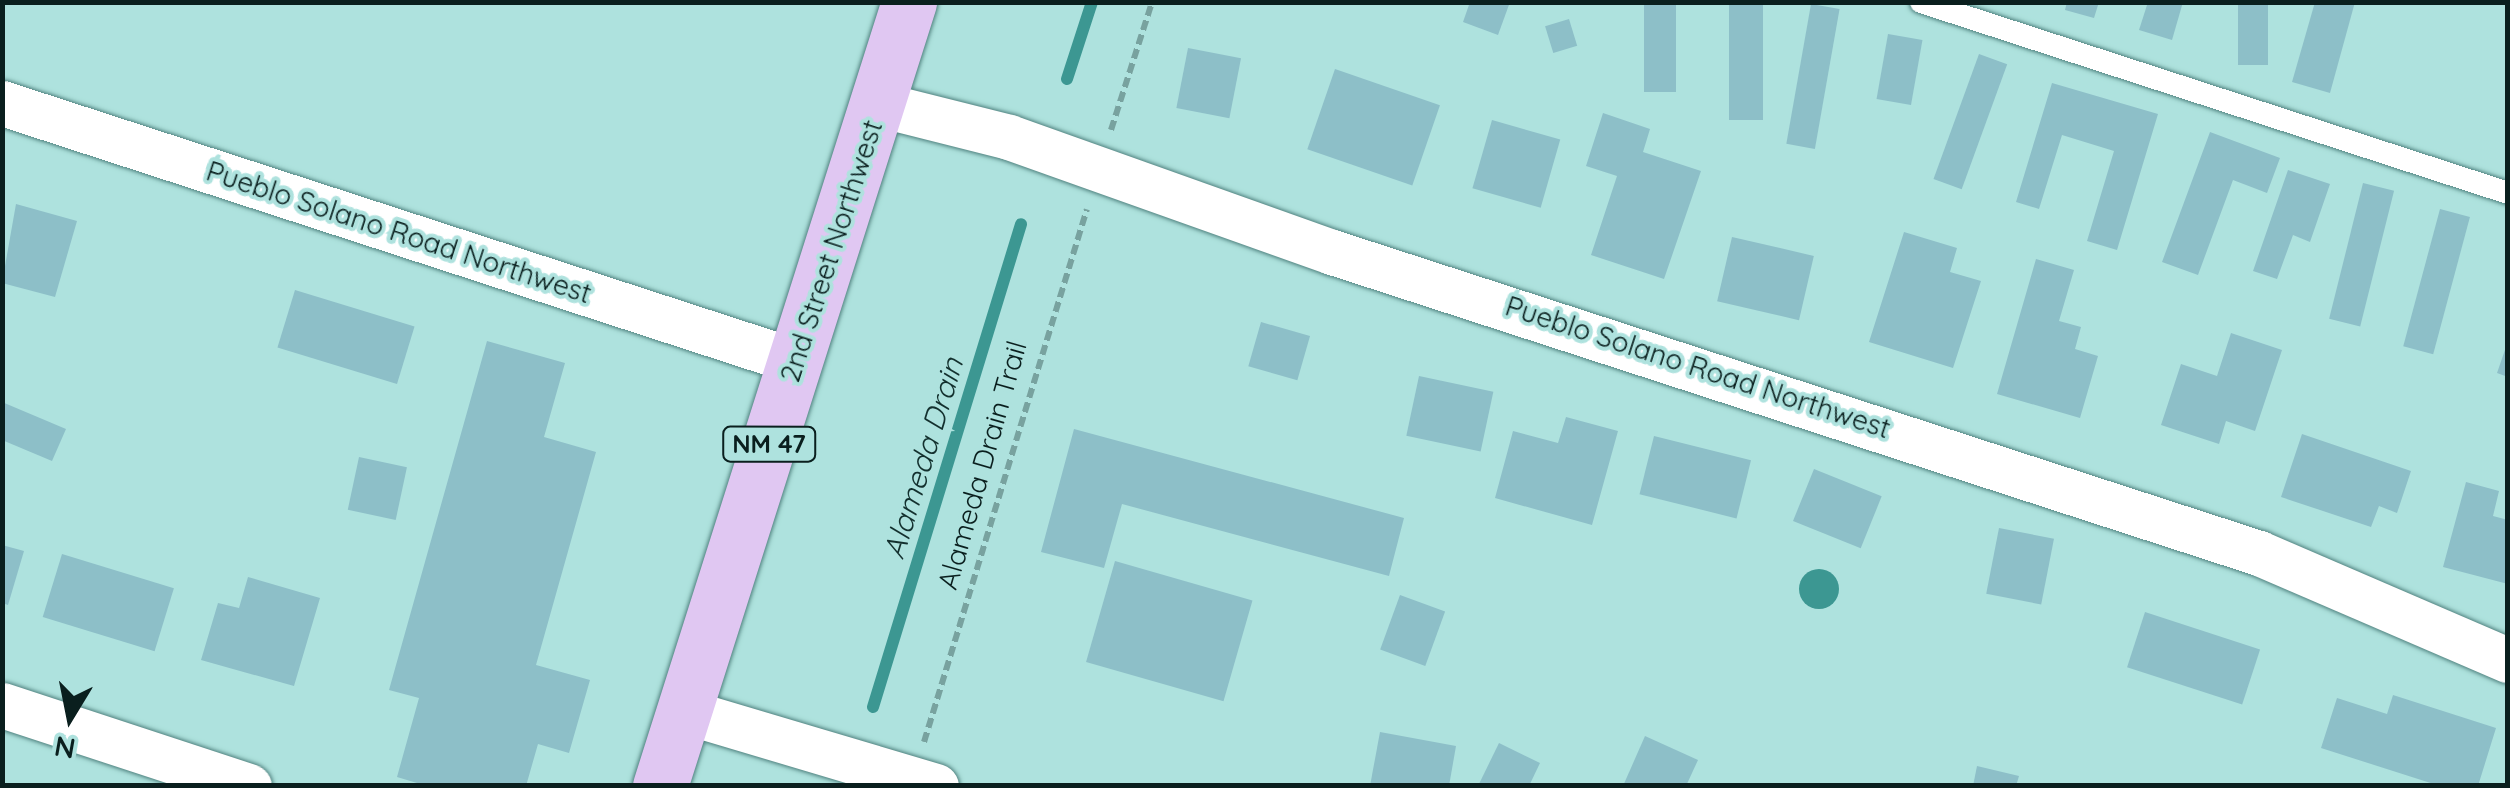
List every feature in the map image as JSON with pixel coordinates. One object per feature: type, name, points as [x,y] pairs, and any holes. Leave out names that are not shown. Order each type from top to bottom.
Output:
[{"type":"main road","name":"2nd Street Northwest","points":[[660,786],[909,2]]},
{"type":"street","name":"Pueblo Solano Road Northwest","points":[[2,103],[795,362]]},
{"type":"street","name":"Pueblo Solano Road Northwest","points":[[878,104],[1009,137],[1332,252],[2205,534],[2508,660]]},
{"type":"street","points":[[2,705],[249,786]]},
{"type":"street","points":[[684,711],[930,766]]},
{"type":"lane","points":[[1921,2],[2508,193]]},
{"type":"path","points":[[1108,139],[1152,2]]},
{"type":"path","name":"Alameda Drain Trail","points":[[930,766],[1091,199]]},
{"type":"water","points":[[1819,569],[1833,575],[1839,589],[1833,603],[1819,609],[1805,603],[1799,589],[1805,575]]},
{"type":"building","points":[[1470,2],[1510,2],[1498,35],[1463,22]]},
{"type":"building","points":[[1644,2],[1676,2],[1676,92],[1644,92]]},
{"type":"building","points":[[2067,2],[2099,2],[2094,18],[2065,10]]},
{"type":"building","points":[[2148,2],[2183,2],[2172,40],[2139,30]]},
{"type":"building","points":[[2238,2],[2268,2],[2268,65],[2238,65]]},
{"type":"building","points":[[2315,2],[2355,2],[2330,93],[2292,82]]},
{"type":"building","points":[[1729,3],[1763,3],[1763,120],[1729,120]]},
{"type":"building","points":[[1811,4],[1840,9],[1815,149],[1786,144]]},
{"type":"building","points":[[1569,19],[1577,46],[1553,53],[1545,26]]},
{"type":"building","points":[[1888,34],[1922,40],[1911,105],[1877,99]]},
{"type":"building","points":[[1188,48],[1241,58],[1229,118],[1176,108]]},
{"type":"building","points":[[1979,54],[2007,64],[1962,189],[1934,179]]},
{"type":"building","points":[[1335,69],[1440,105],[1412,186],[1307,149]]},
{"type":"building","points":[[2052,83],[2158,114],[2117,250],[2087,241],[2114,151],[2062,135],[2039,209],[2016,202]]},
{"type":"building","points":[[1603,113],[1650,129],[1643,152],[1701,171],[1664,279],[1591,255],[1617,176],[1586,166]]},
{"type":"building","points":[[1492,120],[1560,140],[1541,208],[1472,188]]},
{"type":"building","points":[[2210,132],[2280,158],[2267,193],[2233,180],[2198,275],[2162,262]]},
{"type":"building","points":[[2288,170],[2330,184],[2310,242],[2293,235],[2277,279],[2253,271]]},
{"type":"building","points":[[2363,183],[2394,191],[2360,327],[2329,319]]},
{"type":"building","points":[[16,204],[77,221],[55,297],[2,283]]},
{"type":"building","points":[[2440,209],[2470,217],[2433,354],[2403,346]]},
{"type":"building","points":[[1904,232],[1957,248],[1950,272],[1981,281],[1953,368],[1869,342]]},
{"type":"building","points":[[1732,237],[1814,256],[1799,320],[1717,301]]},
{"type":"building","points":[[2036,259],[2074,270],[2059,321],[2081,327],[2075,349],[2098,356],[2080,418],[1997,394]]},
{"type":"building","points":[[295,290],[415,327],[397,384],[277,347]]},
{"type":"building","points":[[1261,322],[1310,336],[1297,380],[1248,366]]},
{"type":"building","points":[[2231,333],[2282,350],[2255,431],[2226,421],[2219,444],[2161,425],[2181,364],[2217,376]]},
{"type":"building","points":[[487,341],[565,363],[544,437],[596,452],[536,665],[590,680],[569,753],[538,744],[526,786],[427,786],[397,777],[419,698],[389,690]]},
{"type":"building","points":[[2508,344],[2508,377],[2497,373]]},
{"type":"building","points":[[1419,376],[1493,392],[1481,451],[1406,436]]},
{"type":"building","points":[[2,402],[66,429],[52,461],[2,440]]},
{"type":"building","points":[[1566,417],[1618,431],[1592,525],[1495,498],[1513,431],[1558,443]]},
{"type":"building","points":[[1074,429],[1404,518],[1389,576],[1122,504],[1104,568],[1041,552]]},
{"type":"building","points":[[2302,434],[2411,471],[2397,513],[2379,506],[2371,527],[2281,497]]},
{"type":"building","points":[[1654,436],[1751,460],[1737,518],[1639,494]]},
{"type":"building","points":[[359,457],[407,467],[396,520],[348,510]]},
{"type":"building","points":[[1814,469],[1882,496],[1861,548],[1793,521]]},
{"type":"building","points":[[2466,482],[2499,491],[2493,516],[2508,520],[2508,584],[2443,567]]},
{"type":"building","points":[[1999,528],[2054,539],[2041,604],[1986,594]]},
{"type":"building","points":[[2,545],[24,551],[8,605],[2,603]]},
{"type":"building","points":[[62,554],[174,588],[155,651],[43,617]]},
{"type":"building","points":[[1115,561],[1252,600],[1224,701],[1086,662]]},
{"type":"building","points":[[248,577],[320,598],[294,686],[201,660],[218,603],[239,608]]},
{"type":"building","points":[[1400,595],[1445,611],[1425,666],[1380,650]]},
{"type":"building","points":[[2145,612],[2260,649],[2242,705],[2127,667]]},
{"type":"building","points":[[2393,695],[2496,728],[2478,786],[2440,786],[2321,748],[2337,698],[2387,714]]},
{"type":"building","points":[[1380,732],[1456,746],[1449,786],[1370,786]]},
{"type":"building","points":[[1645,736],[1698,760],[1686,786],[1623,786]]},
{"type":"building","points":[[1499,743],[1540,763],[1529,786],[1478,786]]},
{"type":"building","points":[[1977,766],[2019,776],[2016,786],[1973,786]]},
{"type":"waterway","name":"Alameda Drain","points":[[1067,79],[1092,2]]},
{"type":"waterway","name":"Alameda Drain","points":[[873,707],[1021,224]]}]
